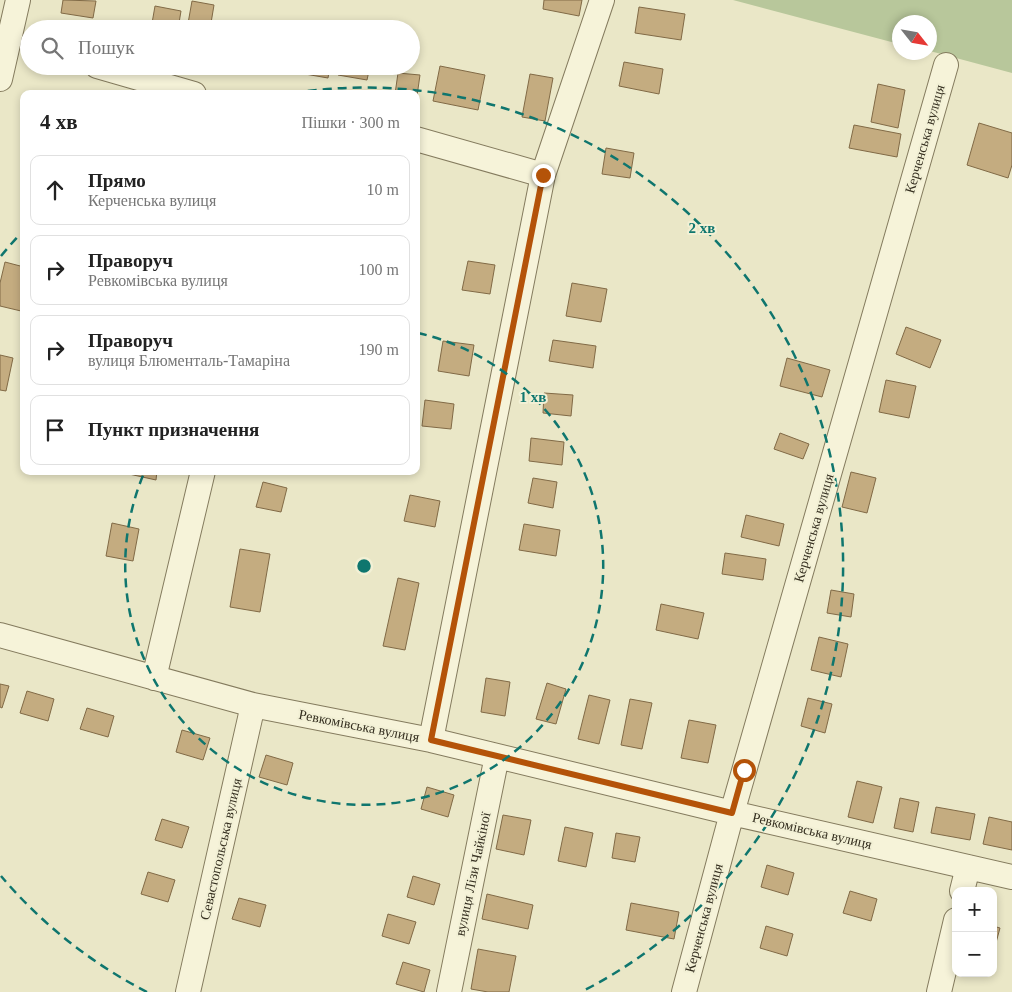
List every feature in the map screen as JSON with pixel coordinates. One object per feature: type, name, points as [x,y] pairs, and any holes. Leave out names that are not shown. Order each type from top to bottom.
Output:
[{"type":"street","points":[[0,79],[12,42],[18,0]]},
{"type":"street","points":[[431,740],[543,175],[602,0]]},
{"type":"street","name":"Керченська вулиця","points":[[684,992],[732,813],[946,65]]},
{"type":"street","points":[[129,75],[180,90]]},
{"type":"street","points":[[420,140],[543,175]]},
{"type":"street","points":[[154,678],[202,475]]},
{"type":"street","name":"Ревкомівська вулиця","points":[[0,635],[253,706],[431,740],[732,813],[1012,877]]},
{"type":"street","name":"Севастопольська вулиця","points":[[188,992],[253,706]]},
{"type":"street","name":"вулиця Лізи Чайкіної","points":[[449,992],[497,756]]},
{"type":"street","points":[[963,887],[968,867]]},
{"type":"street","points":[[939,992],[953,932]]},
{"type":"green space","points":[[733,0],[1012,0],[1012,73],[937,53],[937,15],[892,15],[892,42]]},
{"type":"building","points":[[63,0],[96,1],[93,18],[61,13]]},
{"type":"building","points":[[544,0],[582,0],[579,16],[543,9]]},
{"type":"building","points":[[192,1],[214,5],[212,20],[189,20]]},
{"type":"building","points":[[155,6],[181,11],[180,20],[153,20]]},
{"type":"building","points":[[639,7],[685,14],[681,40],[635,33]]},
{"type":"building","points":[[624,62],[663,69],[659,94],[619,86]]},
{"type":"building","points":[[440,66],[485,75],[478,110],[433,101]]},
{"type":"building","points":[[530,74],[553,78],[545,121],[522,117]]},
{"type":"building","points":[[311,75],[328,75],[328,78]]},
{"type":"building","points":[[338,75],[368,75],[367,80]]},
{"type":"building","points":[[398,75],[420,75],[418,90],[396,90]]},
{"type":"building","points":[[878,84],[905,90],[898,128],[871,122]]},
{"type":"building","points":[[979,123],[1012,133],[1012,165],[1008,178],[967,165]]},
{"type":"building","points":[[854,125],[901,134],[897,157],[849,148]]},
{"type":"building","points":[[606,148],[634,153],[630,178],[602,174]]},
{"type":"building","points":[[468,261],[495,265],[490,294],[462,290]]},
{"type":"building","points":[[5,262],[20,266],[20,311],[0,306],[0,283]]},
{"type":"building","points":[[572,283],[607,289],[601,322],[566,316]]},
{"type":"building","points":[[906,327],[941,340],[930,368],[896,354]]},
{"type":"building","points":[[553,340],[596,346],[593,368],[549,361]]},
{"type":"building","points":[[443,341],[474,345],[469,376],[438,371]]},
{"type":"building","points":[[0,355],[13,358],[6,391],[0,390]]},
{"type":"building","points":[[787,358],[830,370],[822,397],[780,386]]},
{"type":"building","points":[[886,380],[916,386],[909,418],[879,412]]},
{"type":"building","points":[[544,393],[573,395],[571,416],[543,413]]},
{"type":"building","points":[[425,400],[454,404],[451,429],[422,426]]},
{"type":"building","points":[[780,433],[809,444],[803,459],[774,449]]},
{"type":"building","points":[[531,438],[564,442],[562,465],[529,461]]},
{"type":"building","points":[[851,472],[876,478],[867,513],[842,507]]},
{"type":"building","points":[[134,475],[157,475],[156,480]]},
{"type":"building","points":[[533,478],[557,482],[553,508],[528,503]]},
{"type":"building","points":[[263,482],[287,488],[281,512],[256,507]]},
{"type":"building","points":[[410,495],[440,501],[435,527],[404,521]]},
{"type":"building","points":[[746,515],[784,524],[779,546],[741,537]]},
{"type":"building","points":[[112,523],[139,529],[133,561],[106,556]]},
{"type":"building","points":[[524,524],[560,530],[556,556],[519,550]]},
{"type":"building","points":[[240,549],[270,554],[260,612],[230,607]]},
{"type":"building","points":[[725,553],[766,559],[763,580],[722,574]]},
{"type":"building","points":[[398,578],[419,583],[405,650],[383,646]]},
{"type":"building","points":[[831,590],[854,594],[851,617],[827,613]]},
{"type":"building","points":[[661,604],[704,613],[698,639],[656,630]]},
{"type":"building","points":[[819,637],[848,644],[841,677],[811,670]]},
{"type":"building","points":[[486,678],[510,682],[505,716],[481,712]]},
{"type":"building","points":[[547,683],[566,689],[556,724],[536,719]]},
{"type":"building","points":[[0,684],[9,686],[2,708],[0,707]]},
{"type":"building","points":[[27,691],[54,699],[48,721],[20,713]]},
{"type":"building","points":[[589,695],[610,700],[599,744],[578,739]]},
{"type":"building","points":[[808,698],[832,704],[825,733],[801,726]]},
{"type":"building","points":[[630,699],[652,703],[642,749],[621,745]]},
{"type":"building","points":[[87,708],[114,716],[108,737],[80,729]]},
{"type":"building","points":[[689,720],[716,725],[708,763],[681,758]]},
{"type":"building","points":[[182,730],[210,738],[203,760],[176,752]]},
{"type":"building","points":[[266,755],[293,763],[287,785],[259,777]]},
{"type":"building","points":[[857,781],[882,787],[873,823],[848,817]]},
{"type":"building","points":[[427,787],[454,795],[448,817],[421,809]]},
{"type":"building","points":[[900,798],[919,802],[913,832],[894,828]]},
{"type":"building","points":[[936,807],[975,814],[970,840],[931,833]]},
{"type":"building","points":[[503,815],[531,820],[524,855],[496,849]]},
{"type":"building","points":[[989,817],[1012,822],[1012,850],[983,844]]},
{"type":"building","points":[[162,819],[189,827],[182,848],[155,840]]},
{"type":"building","points":[[565,827],[593,833],[586,867],[558,861]]},
{"type":"building","points":[[616,833],[640,837],[635,862],[612,858]]},
{"type":"building","points":[[767,865],[794,873],[788,895],[761,887]]},
{"type":"building","points":[[148,872],[175,880],[168,902],[141,894]]},
{"type":"building","points":[[413,876],[440,884],[434,905],[407,897]]},
{"type":"building","points":[[850,891],[877,899],[871,921],[843,913]]},
{"type":"building","points":[[487,894],[533,905],[528,929],[482,919]]},
{"type":"building","points":[[239,898],[266,905],[260,927],[232,919]]},
{"type":"building","points":[[631,903],[679,912],[674,939],[626,930]]},
{"type":"building","points":[[388,914],[416,922],[409,944],[382,936]]},
{"type":"building","points":[[766,926],[793,934],[787,956],[760,948]]},
{"type":"building","points":[[997,927],[1000,928],[997,939]]},
{"type":"building","points":[[478,949],[516,956],[509,992],[488,992],[471,989]]},
{"type":"building","points":[[403,962],[430,970],[424,992],[396,984]]},
{"type":"route","points":[[543,175],[431,740],[732,813],[744,770]]}]
